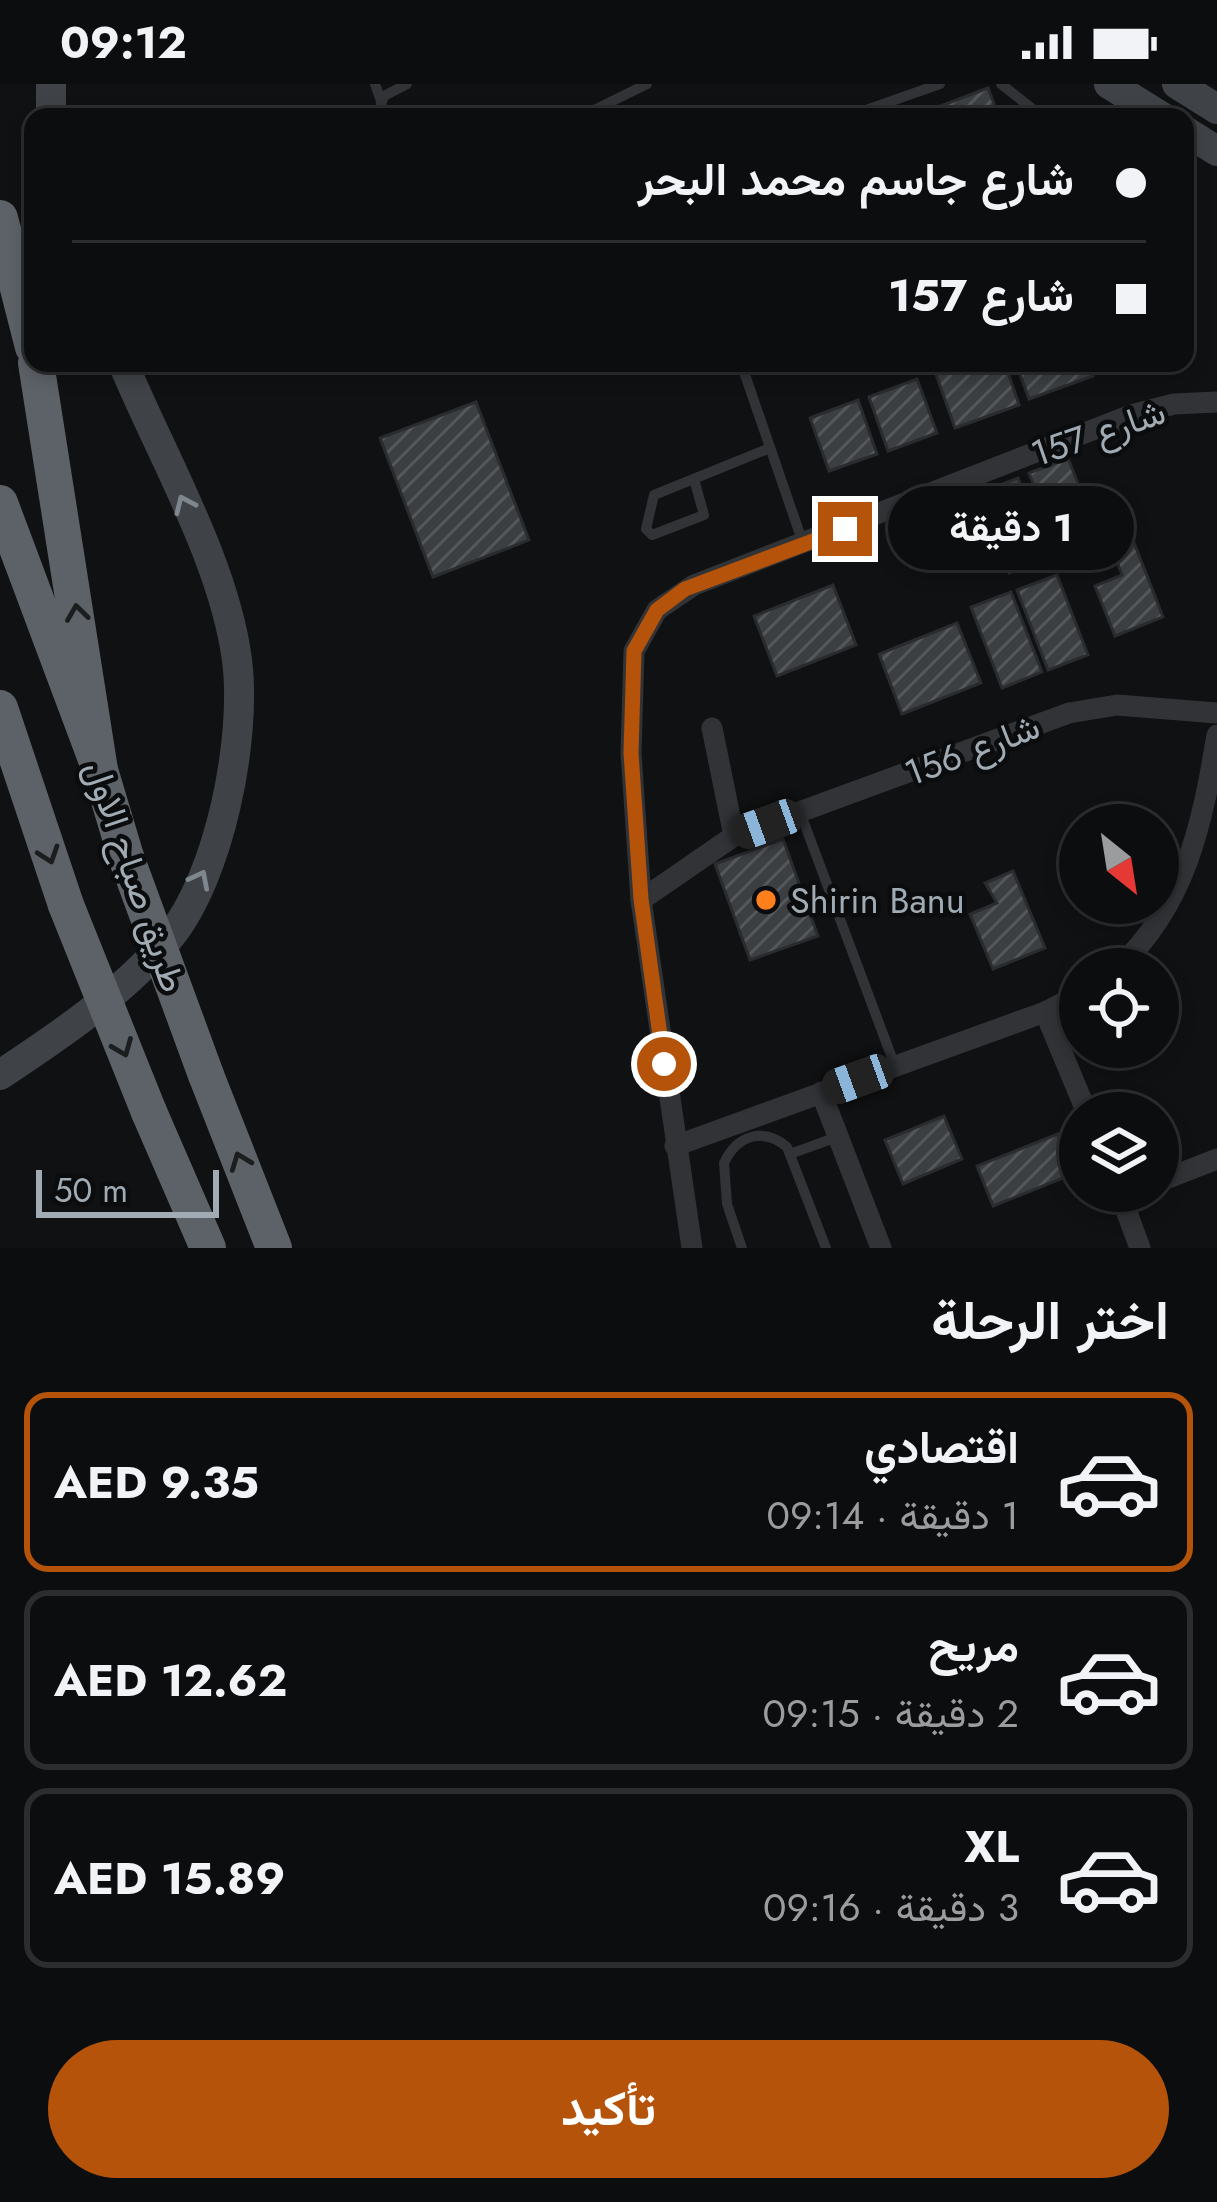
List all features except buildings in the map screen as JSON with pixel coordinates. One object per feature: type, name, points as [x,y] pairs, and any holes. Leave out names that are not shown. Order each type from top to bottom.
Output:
[{"type":"highway","points":[[0,218],[24,312]]},
{"type":"highway","points":[[37,372],[100,770]]},
{"type":"highway","name":"طريق صباح الاول","points":[[0,503],[100,770],[126,857],[206,1075],[274,1248]]},
{"type":"highway","name":"طريق صباح الاول","points":[[0,709],[66,905],[208,1248]]},
{"type":"highway","points":[[0,754],[32,804]]},
{"type":"main road","points":[[1109,84],[1148,108]]},
{"type":"main road","points":[[1178,84],[1217,110]]},
{"type":"main road","points":[[0,1075],[67,1031],[170,936],[214,850],[237,751],[237,659],[206,551],[127,372]]},
{"type":"street","name":"شارع 157","points":[[692,1248],[641,899],[631,753],[634,651],[663,604],[712,578],[1131,415],[1174,404],[1217,402]]},
{"type":"street","name":"شارع 156","points":[[641,899],[734,836],[1069,713],[1138,705],[1217,713]]},
{"type":"street","points":[[712,728],[734,836]]},
{"type":"street","points":[[1135,948],[1164,915],[1190,862],[1217,735]]},
{"type":"street","points":[[675,1146],[1059,1005]]},
{"type":"street","points":[[1045,1012],[1078,1092]]},
{"type":"street","points":[[821,1092],[881,1248]]},
{"type":"street","points":[[1179,1174],[1217,1159]]},
{"type":"street","points":[[1130,1212],[1140,1248]]},
{"type":"lane","points":[[375,84],[379,108]]},
{"type":"lane","points":[[381,101],[407,84]]},
{"type":"lane","points":[[598,108],[646,84]]},
{"type":"lane","points":[[872,108],[940,84]]},
{"type":"lane","points":[[1001,84],[1032,108]]},
{"type":"lane","points":[[744,372],[804,546]]},
{"type":"lane","points":[[694,479],[704,515],[652,535],[646,529],[654,495],[770,448]]},
{"type":"lane","points":[[800,812],[895,1066]]},
{"type":"lane","points":[[742,1248],[727,1204],[728,1154],[743,1139],[762,1135],[780,1141],[790,1154],[826,1248]]},
{"type":"lane","points":[[790,1154],[838,1137]]},
{"type":"place","name":"Shirin Banu","points":[[766,900]]},
{"type":"route","points":[[664,1064],[641,899],[631,753],[634,651],[645,627],[669,598],[845,529]]}]
